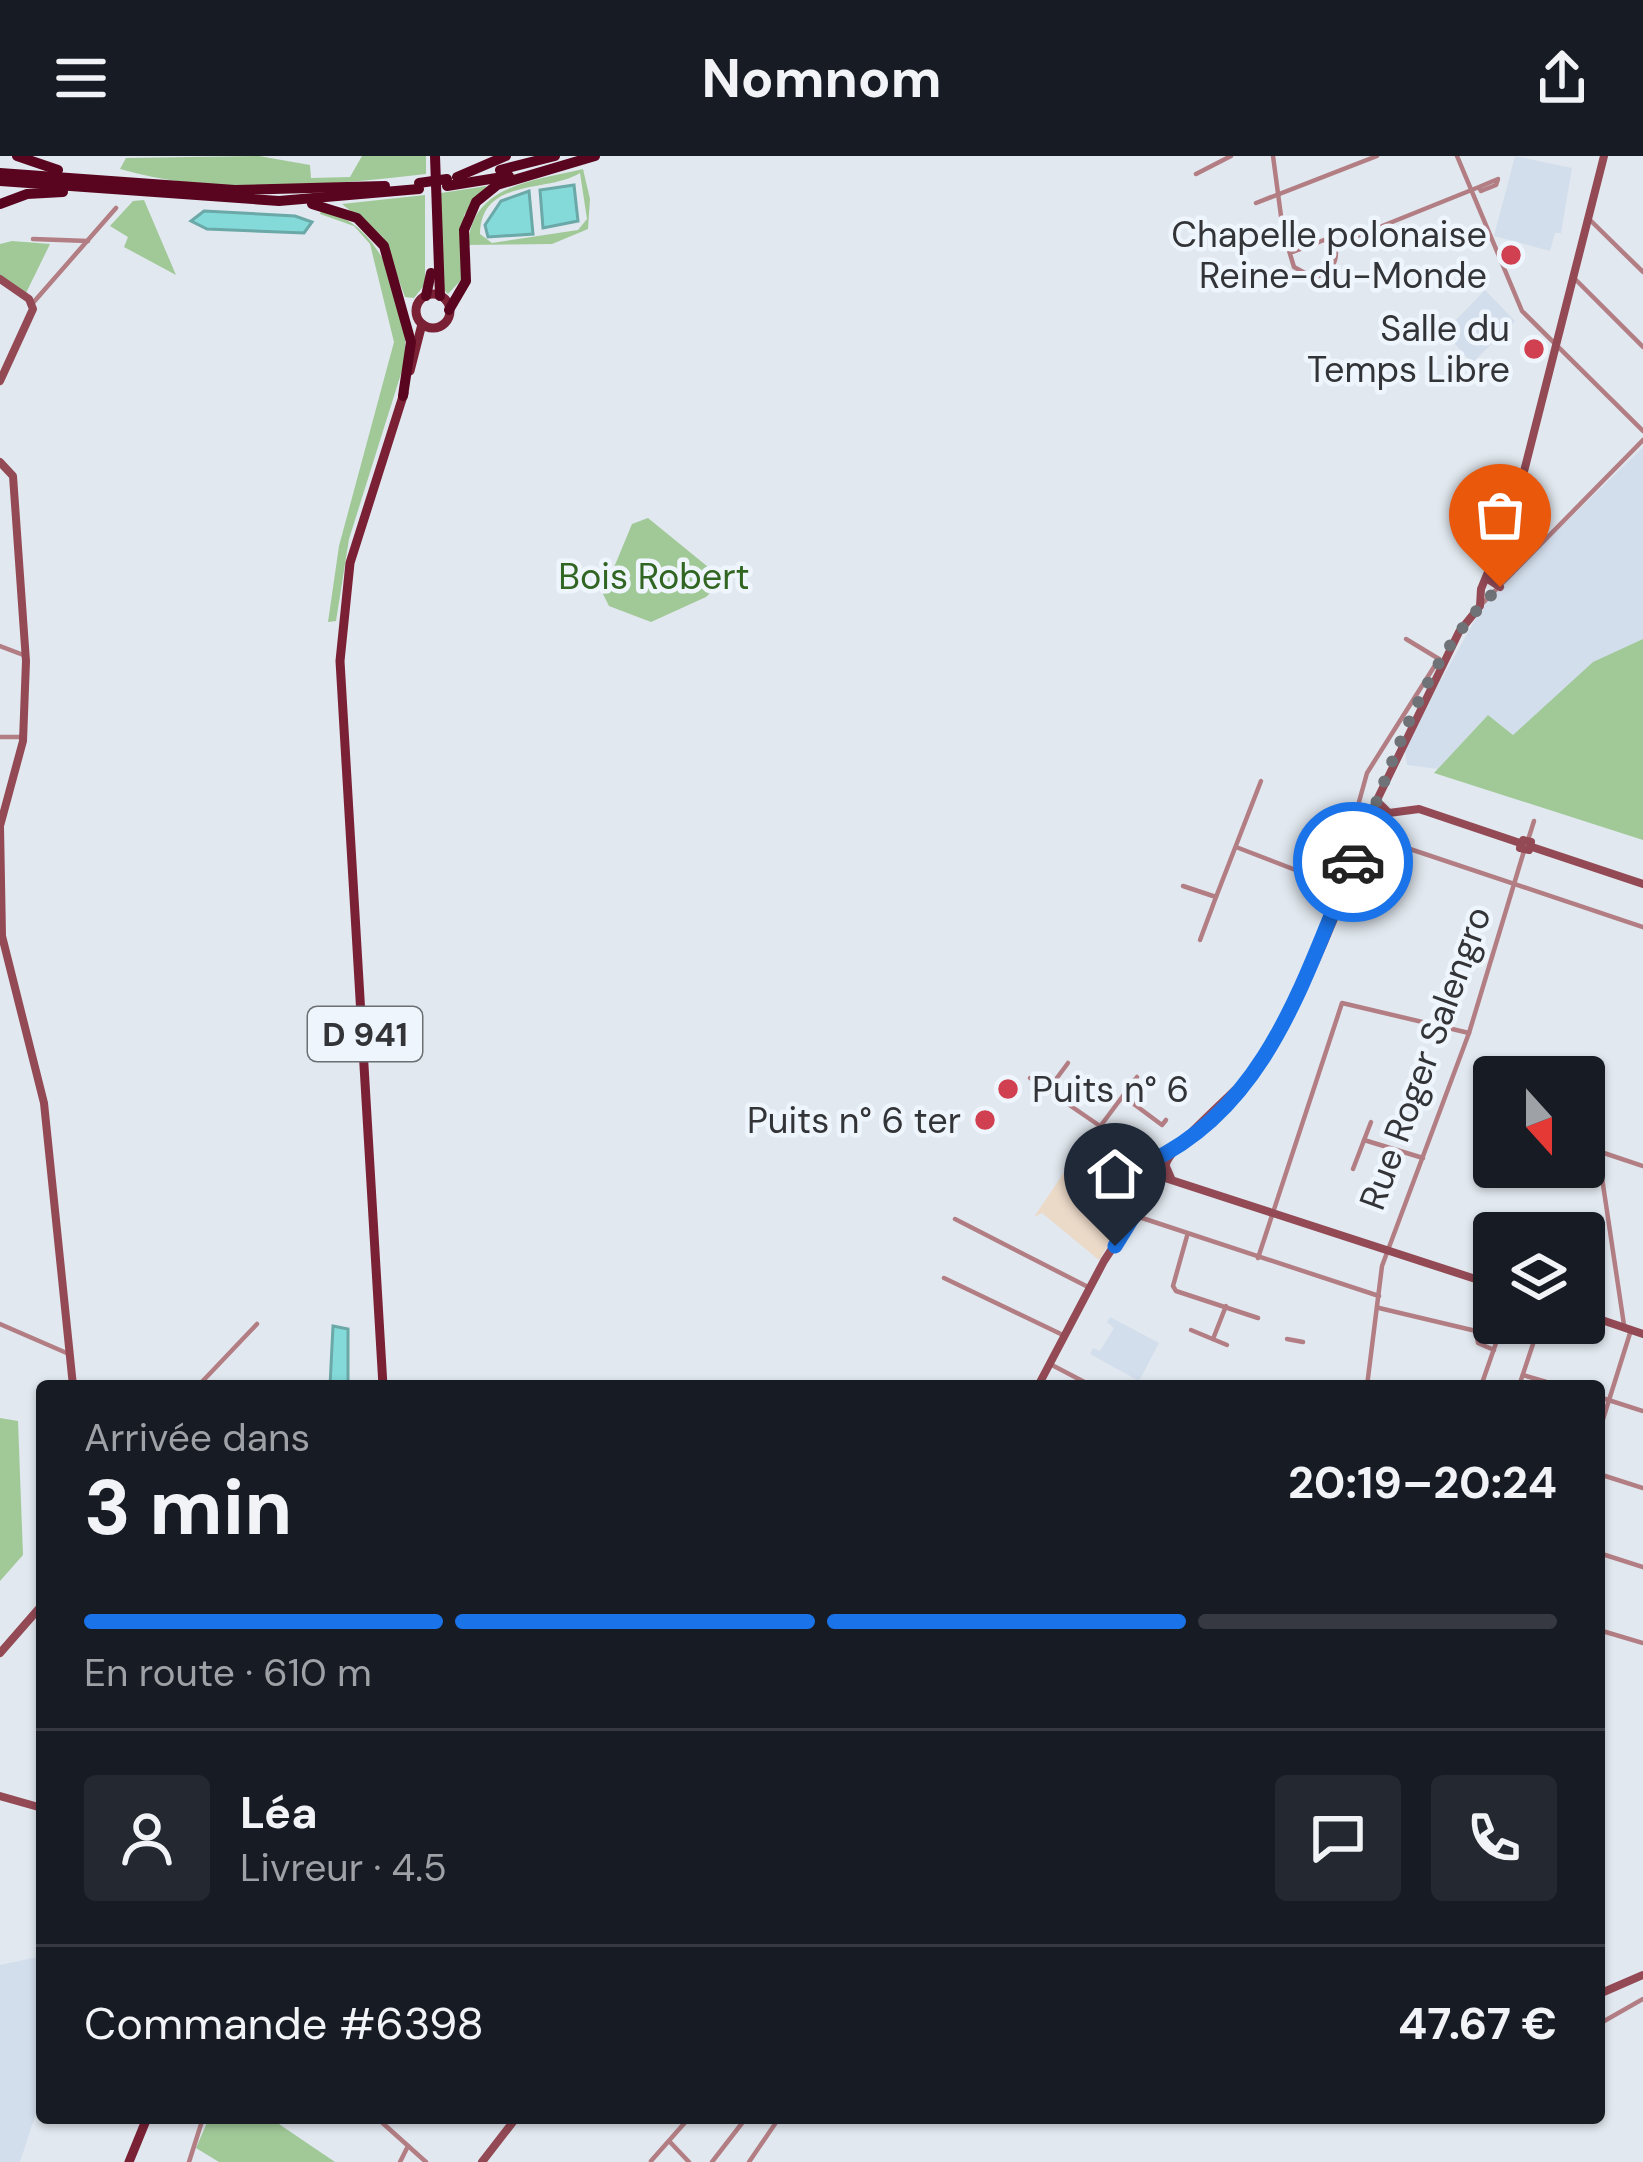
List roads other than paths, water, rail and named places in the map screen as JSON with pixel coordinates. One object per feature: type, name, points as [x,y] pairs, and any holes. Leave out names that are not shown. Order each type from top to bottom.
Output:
[{"type":"highway","points":[[17,156],[45,168],[108,180]]},
{"type":"highway","points":[[426,296],[434,156]]},
{"type":"highway","points":[[434,156],[440,296]]},
{"type":"highway","points":[[450,181],[506,156]]},
{"type":"highway","points":[[450,181],[555,156]]},
{"type":"highway","points":[[279,201],[419,186],[584,156]]},
{"type":"highway","points":[[449,310],[466,281],[465,225],[476,202],[497,185],[595,156]]},
{"type":"highway","points":[[0,177],[235,190],[419,186]]},
{"type":"highway","points":[[0,177],[279,201],[349,214],[384,246],[411,342],[403,396]]},
{"type":"highway","points":[[0,204],[45,192],[133,191]]},
{"type":"main road","points":[[426,296],[440,296],[449,310],[447,320],[435,328],[422,324],[416,309],[426,296]]},
{"type":"main road","name":"D 941","points":[[382,1380],[340,661],[350,562],[422,324]]},
{"type":"main road","name":"D 941","points":[[403,396],[435,328]]},
{"type":"main road","points":[[129,2162],[145,2124]]},
{"type":"street","points":[[1196,174],[1231,156]]},
{"type":"street","points":[[1273,156],[1290,253],[1299,272],[1314,278],[1334,266],[1335,245]]},
{"type":"street","points":[[1256,203],[1377,156]]},
{"type":"street","points":[[1456,156],[1516,302],[1643,431]]},
{"type":"street","points":[[1480,606],[1486,578],[1515,507],[1604,156]]},
{"type":"street","points":[[1290,253],[1324,240],[1335,245],[1479,187]]},
{"type":"street","points":[[0,381],[32,304],[116,208]]},
{"type":"street","points":[[1588,218],[1643,272]]},
{"type":"street","points":[[33,239],[88,241]]},
{"type":"street","points":[[1573,277],[1643,347]]},
{"type":"street","points":[[0,279],[32,304]]},
{"type":"street","points":[[1643,440],[1480,606],[1366,778],[1371,820],[1393,842],[1643,927]]},
{"type":"street","points":[[0,462],[13,476],[26,656],[23,737],[4,803],[2,936],[44,1103],[72,1380]]},
{"type":"street","points":[[1486,578],[1500,587]]},
{"type":"street","points":[[1406,639],[1442,660]]},
{"type":"street","points":[[0,646],[26,656]]},
{"type":"street","points":[[1339,886],[1442,660]]},
{"type":"street","points":[[0,737],[23,737]]},
{"type":"street","points":[[1386,777],[1387,810]]},
{"type":"street","points":[[1200,940],[1261,781]]},
{"type":"street","points":[[1374,806],[1419,809],[1643,884]]},
{"type":"street","points":[[1041,1380],[1159,1171],[1278,1040],[1339,886],[1371,820],[1387,810]]},
{"type":"street","name":"Rue Roger Salengro","points":[[1368,1380],[1387,1250],[1469,1033],[1534,820]]},
{"type":"street","points":[[1348,873],[1363,868],[1376,842],[1388,846],[1393,842]]},
{"type":"street","points":[[1236,847],[1339,886]]},
{"type":"street","points":[[1184,886],[1216,897]]},
{"type":"street","points":[[1258,1258],[1342,1003],[1469,1033]]},
{"type":"street","points":[[1048,1090],[1068,1063]]},
{"type":"street","points":[[1099,1128],[1137,1077]]},
{"type":"street","points":[[1030,1078],[1159,1171],[1473,1278]]},
{"type":"street","points":[[1123,1096],[1162,1125],[1166,1120]]},
{"type":"street","points":[[1353,1169],[1371,1122]]},
{"type":"street","points":[[1364,1140],[1423,1158]]},
{"type":"street","points":[[1605,1413],[1628,1329],[1598,1151],[1643,1166]]},
{"type":"street","points":[[1136,1216],[1379,1297]]},
{"type":"street","points":[[955,1220],[1090,1288]]},
{"type":"street","points":[[1187,1236],[1173,1286],[1176,1291],[1258,1318]]},
{"type":"street","points":[[944,1278],[1065,1336]]},
{"type":"street","points":[[1213,1339],[1226,1306]]},
{"type":"street","points":[[1379,1308],[1476,1331],[1478,1343],[1494,1350]]},
{"type":"street","points":[[1605,1321],[1643,1334]]},
{"type":"street","points":[[0,1324],[69,1354]]},
{"type":"street","points":[[204,1380],[257,1324]]},
{"type":"street","points":[[1190,1330],[1227,1345]]},
{"type":"street","points":[[1287,1339],[1304,1342]]},
{"type":"street","points":[[1483,1380],[1496,1344]]},
{"type":"street","points":[[1521,1380],[1533,1344]]},
{"type":"street","points":[[1050,1364],[1081,1380]]},
{"type":"street","points":[[1522,1375],[1539,1380]]},
{"type":"street","points":[[1605,1399],[1643,1411]]},
{"type":"street","points":[[1605,1476],[1643,1488]]},
{"type":"street","points":[[1605,1555],[1643,1567]]},
{"type":"street","points":[[0,1653],[36,1613]]},
{"type":"street","points":[[1605,1632],[1643,1643]]},
{"type":"street","points":[[0,1796],[36,1806]]},
{"type":"street","points":[[1605,1991],[1643,1975]]},
{"type":"street","points":[[1605,2021],[1643,1999]]},
{"type":"street","points":[[189,2162],[200,2124]]},
{"type":"street","points":[[383,2124],[422,2161]]},
{"type":"street","points":[[482,2162],[511,2124]]},
{"type":"street","points":[[651,2161],[684,2124]]},
{"type":"street","points":[[712,2162],[741,2124]]},
{"type":"street","points":[[749,2162],[775,2124]]},
{"type":"street","points":[[670,2142],[689,2162]]},
{"type":"street","points":[[400,2162],[408,2146]]},
{"type":"water","points":[[574,185],[578,221],[543,228],[540,190]]},
{"type":"water","points":[[529,191],[533,234],[488,237],[485,225],[501,201]]},
{"type":"water","points":[[204,211],[295,216],[312,222],[304,233],[207,229],[191,221]]},
{"type":"water","points":[[333,1326],[348,1329],[348,1380],[330,1380]]},
{"type":"place","name":"Chapelle polonaise Reine-du-Monde","points":[[1511,255]]},
{"type":"place","name":"Salle du Temps Libre","points":[[1534,349]]},
{"type":"place","name":"Puits n° 6","points":[[1008,1089]]},
{"type":"place","name":"Puits n° 6 ter","points":[[985,1120]]},
{"type":"park label","name":"Bois Robert","points":[[654,576]]}]
